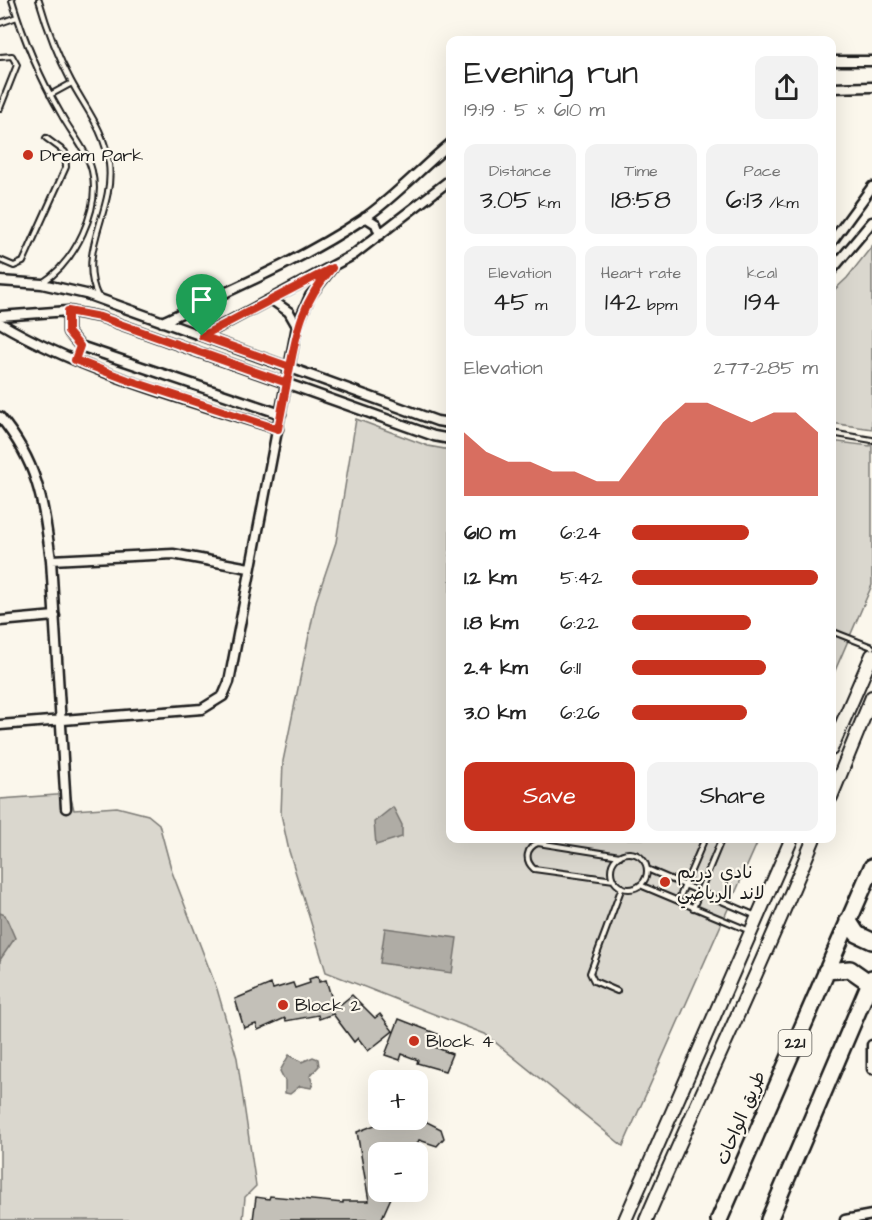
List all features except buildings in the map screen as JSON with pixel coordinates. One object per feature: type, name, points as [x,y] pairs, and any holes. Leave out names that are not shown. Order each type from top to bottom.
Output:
[{"type":"highway","name":"طريق الواحات","points":[[719,1220],[872,867]]},
{"type":"highway","points":[[848,920],[857,934],[872,941]]},
{"type":"highway","points":[[826,971],[850,969],[871,980]]},
{"type":"highway","name":"221","points":[[769,1220],[871,980]]},
{"type":"street","points":[[836,61],[872,61]]},
{"type":"street","points":[[836,88],[872,87]]},
{"type":"street","points":[[162,322],[297,259],[366,217],[446,147]]},
{"type":"street","points":[[202,336],[332,268],[380,235],[446,183]]},
{"type":"street","points":[[836,236],[872,187]]},
{"type":"street","points":[[366,217],[376,224],[380,235]]},
{"type":"street","points":[[836,265],[872,222]]},
{"type":"street","points":[[0,724],[202,708],[223,696],[229,682],[297,326],[310,296],[332,268]]},
{"type":"street","points":[[0,281],[42,284],[98,298],[446,422]]},
{"type":"street","points":[[272,300],[289,312],[297,326]]},
{"type":"street","points":[[0,316],[68,311],[100,317],[434,436],[446,438]]},
{"type":"street","points":[[68,311],[68,332],[80,346],[281,414]]},
{"type":"street","points":[[0,323],[75,360],[137,383],[278,429]]},
{"type":"street","points":[[75,360],[80,346]]},
{"type":"street","points":[[0,417],[20,441],[34,470],[41,497],[51,560],[66,808]]},
{"type":"street","points":[[51,560],[173,554],[249,568]]},
{"type":"street","points":[[0,621],[54,616]]},
{"type":"street","points":[[836,738],[872,655]]},
{"type":"street","points":[[836,785],[872,697]]},
{"type":"street","points":[[626,1220],[790,843]]},
{"type":"street","points":[[646,1220],[703,1089],[779,925],[812,843]]},
{"type":"street","points":[[758,916],[779,925]]},
{"type":"street","points":[[751,932],[772,940]]},
{"type":"street","points":[[872,1045],[872,1069]]},
{"type":"street","points":[[845,1220],[872,1215]]},
{"type":"lane","points":[[12,0],[50,95],[87,159],[94,189],[89,216],[72,251],[59,270],[42,284]]},
{"type":"lane","points":[[39,0],[55,47],[72,83],[100,129],[110,165],[108,200],[90,258],[91,274],[98,298]]},
{"type":"lane","points":[[0,23],[17,16]]},
{"type":"lane","points":[[0,57],[12,56],[17,65],[0,108]]},
{"type":"lane","points":[[50,95],[72,83]]},
{"type":"lane","points":[[0,260],[14,266],[25,260],[66,166],[65,152],[46,138]]},
{"type":"lane","points":[[836,434],[872,440]]},
{"type":"lane","points":[[836,632],[872,647]]},
{"type":"lane","points":[[647,869],[646,878],[640,885],[631,889],[622,887],[614,880],[534,869],[528,863],[527,855],[538,843],[620,856],[630,853],[639,856],[647,869],[758,916]]},
{"type":"lane","points":[[678,901],[703,843]]},
{"type":"lane","points":[[693,908],[720,843]]},
{"type":"lane","points":[[614,880],[612,869],[620,856]]},
{"type":"lane","points":[[640,885],[751,932]]},
{"type":"lane","points":[[617,991],[594,981],[590,973],[622,887]]},
{"type":"shaded area","points":[[872,246],[872,429],[836,424],[836,288]]},
{"type":"shaded area","points":[[356,419],[428,446],[446,449],[446,843],[757,843],[623,1146],[485,1034],[326,972],[289,851],[281,814],[283,761],[316,601],[336,542]]},
{"type":"shaded area","points":[[872,439],[872,585],[836,668],[836,442],[870,446]]},
{"type":"shaded area","points":[[70,794],[74,810],[117,807],[148,815],[159,824],[172,872],[217,989],[237,1058],[256,1186],[245,1197],[243,1220],[0,1220],[0,799]]},
{"type":"shaded area","points":[[393,807],[402,825],[402,837],[376,845],[374,822]]},
{"type":"shaded area","points":[[0,913],[5,915],[15,938],[0,960]]},
{"type":"shaded area","points":[[385,928],[457,938],[452,973],[380,963]]},
{"type":"shaded area","points":[[289,1055],[302,1062],[313,1057],[318,1059],[319,1066],[310,1076],[313,1084],[311,1088],[300,1086],[290,1094],[285,1093],[285,1081],[280,1071]]},
{"type":"place","name":"Dream Park","points":[[28,155]]},
{"type":"place","name":"نادي دريم لاند الرياضي","points":[[665,882]]},
{"type":"place","name":"Block 2","points":[[283,1005]]},
{"type":"place","name":"Block 4","points":[[414,1041]]},
{"type":"route","points":[[202,336],[290,367],[287,383],[278,429],[128,380],[75,360],[80,346],[68,332],[66,321],[68,311],[100,317],[287,383],[290,367],[297,326],[310,296],[332,268],[202,336]]}]
